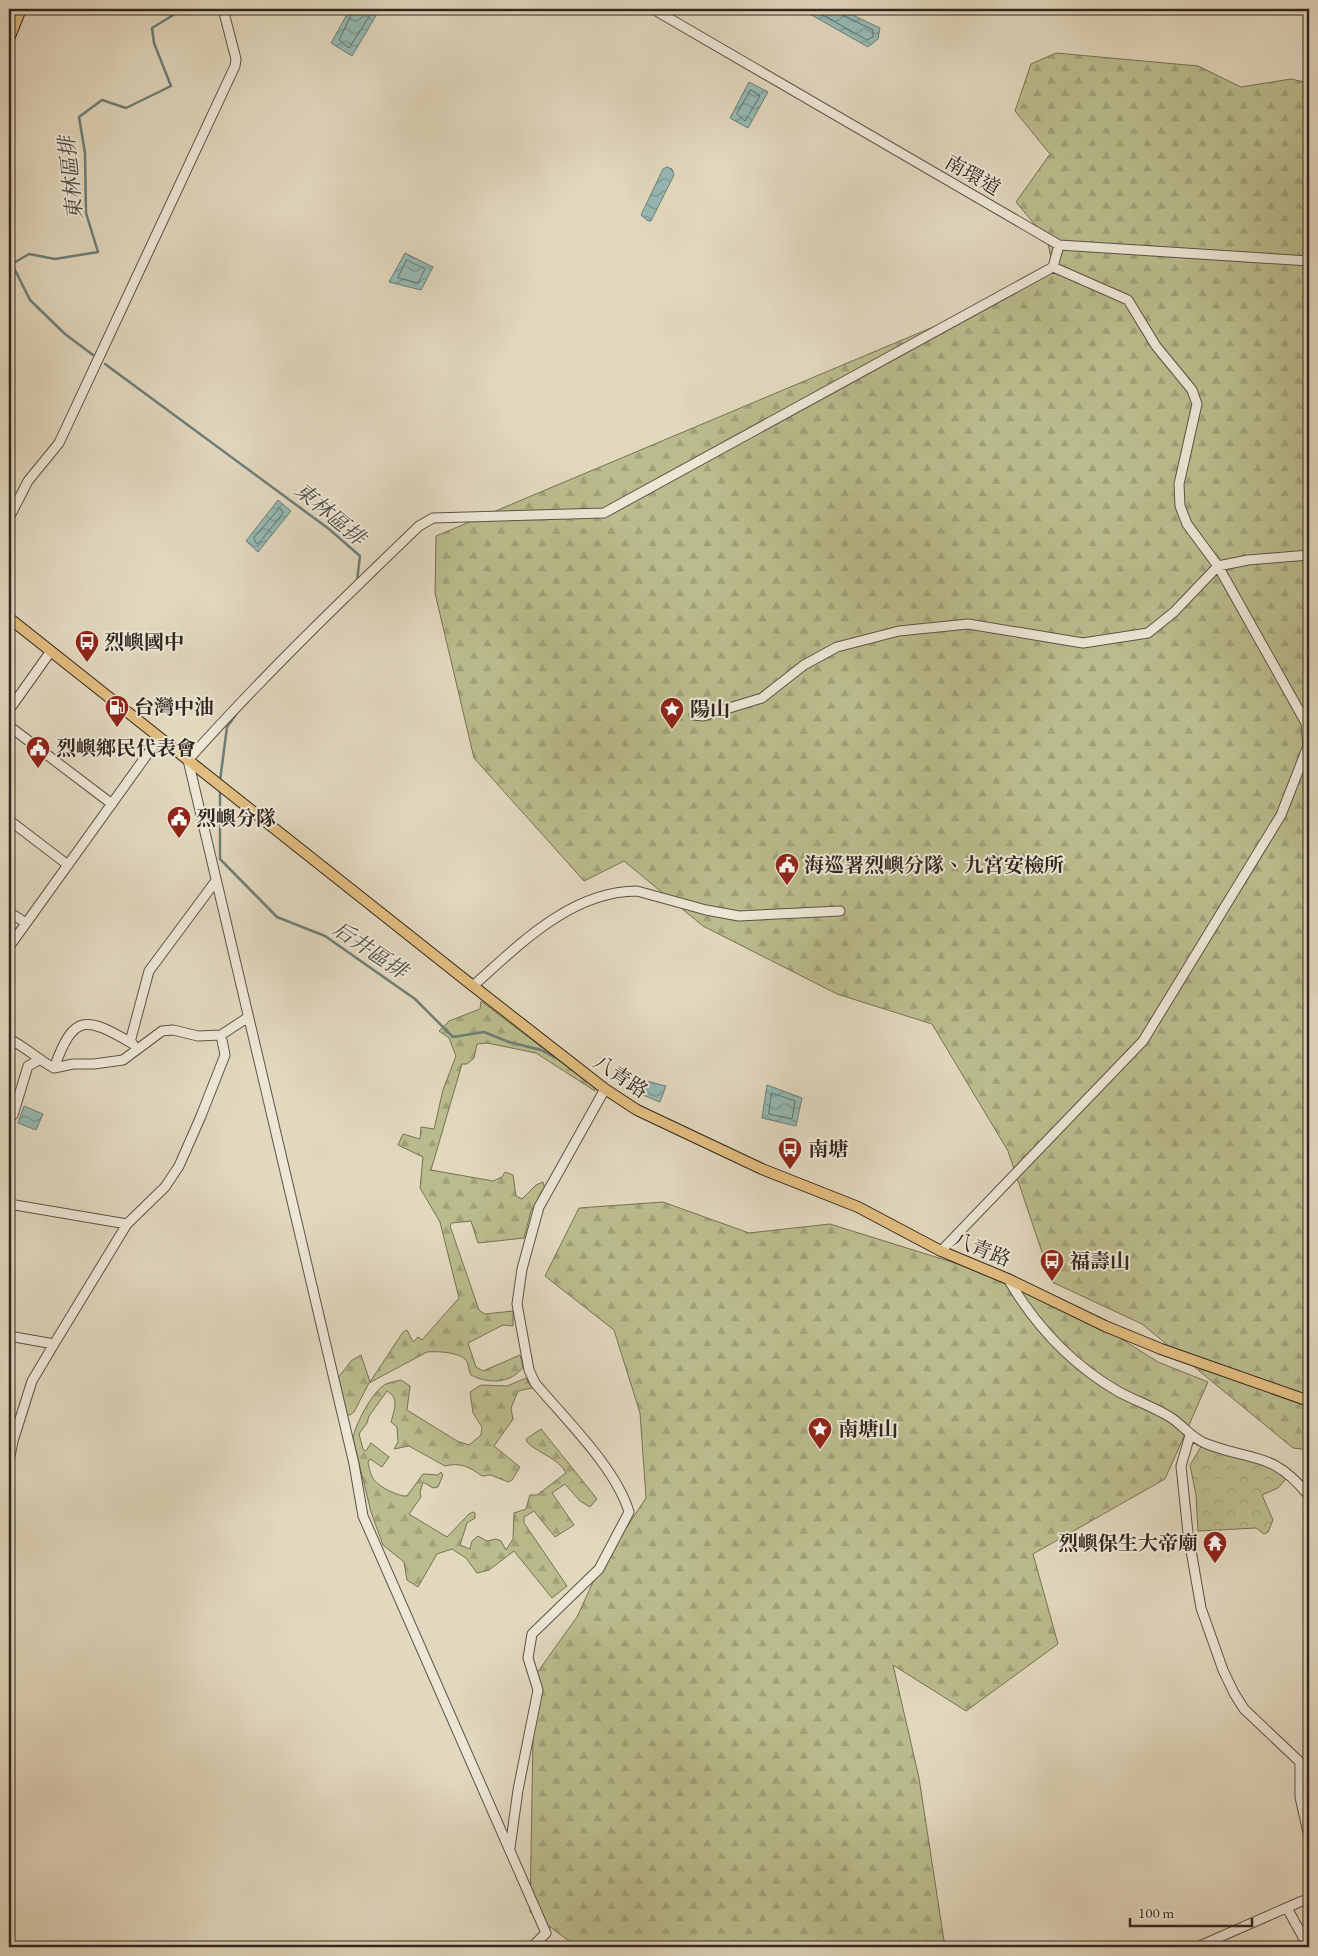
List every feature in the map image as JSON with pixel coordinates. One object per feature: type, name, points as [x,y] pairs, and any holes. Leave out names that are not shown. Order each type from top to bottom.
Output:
[{"type":"main road","points":[[9,36],[21,9]]},
{"type":"main road","name":"八青路","points":[[9,618],[605,1089],[646,1114],[762,1170],[858,1207],[941,1251],[1008,1279],[1105,1326],[1161,1349],[1309,1401]]},
{"type":"street","points":[[9,518],[28,481],[60,443],[234,66],[236,60],[223,9]]},
{"type":"street","name":"南環道","points":[[653,9],[1059,245],[1309,261]]},
{"type":"street","points":[[539,1946],[546,1933],[363,1516],[354,1464],[215,882],[188,760],[234,709],[326,615],[419,526],[434,518],[604,513],[1053,266],[1059,245]]},
{"type":"street","points":[[941,1251],[1144,1041],[1281,814],[1308,746],[1306,723],[1218,566],[1188,524],[1180,506],[1179,484],[1196,404],[1192,390],[1156,346],[1128,300],[1117,293],[1053,266]]},
{"type":"street","points":[[694,714],[703,716],[762,698],[804,665],[837,647],[899,631],[968,624],[1083,643],[1148,633],[1174,612],[1218,566],[1248,560],[1309,555]]},
{"type":"street","points":[[9,710],[51,651]]},
{"type":"street","points":[[9,726],[112,804]]},
{"type":"street","points":[[9,947],[159,738]]},
{"type":"street","points":[[9,820],[68,865]]},
{"type":"street","points":[[130,1042],[149,972],[215,882]]},
{"type":"street","points":[[473,986],[537,930],[573,909],[603,897],[627,891],[637,891],[706,910],[739,916],[840,911]]},
{"type":"street","points":[[9,912],[26,923]]},
{"type":"street","points":[[9,1039],[26,1047],[39,1060],[54,1068],[73,1064],[94,1064],[124,1060],[162,1031],[173,1030],[198,1036],[222,1035],[248,1018]]},
{"type":"street","points":[[54,1068],[71,1030],[80,1024],[97,1026],[139,1048]]},
{"type":"street","points":[[9,1460],[12,1441],[32,1381],[127,1224],[165,1187],[179,1166],[226,1054],[222,1035]]},
{"type":"street","points":[[9,1114],[13,1114],[28,1066],[39,1060]]},
{"type":"street","points":[[510,1848],[518,1790],[538,1690],[528,1658],[532,1634],[599,1568],[629,1512],[625,1498],[611,1474],[535,1383],[529,1370],[517,1304],[522,1269],[539,1207],[605,1089]]},
{"type":"street","points":[[9,1204],[127,1224]]},
{"type":"street","points":[[1008,1279],[1021,1301],[1054,1342],[1100,1379],[1119,1392],[1171,1417],[1190,1435],[1206,1444],[1258,1457],[1281,1467],[1298,1482],[1309,1496]]},
{"type":"street","points":[[9,1336],[54,1344]]},
{"type":"street","points":[[1190,1435],[1181,1466],[1188,1533],[1201,1608],[1223,1670],[1244,1709],[1300,1762],[1300,1797],[1309,1837]]},
{"type":"street","points":[[1197,1947],[1286,1908],[1309,1900]]},
{"type":"street","points":[[1286,1908],[1309,1946]]},
{"type":"green space","points":[[1056,53],[1198,66],[1241,87],[1291,79],[1309,83],[1309,1450],[1293,1448],[1142,1324],[1052,1282],[1008,1151],[932,1024],[837,994],[703,926],[624,861],[584,881],[474,758],[435,593],[436,536],[964,314],[1053,267],[1047,239],[1016,202],[1050,154],[1015,111],[1031,64]]},
{"type":"green space","points":[[481,1001],[595,1088],[595,1091],[536,1053],[487,1043],[477,1044],[474,1058],[467,1064],[462,1064],[431,1170],[493,1181],[502,1177],[505,1172],[513,1175],[516,1196],[522,1199],[536,1185],[543,1182],[545,1189],[531,1211],[524,1238],[478,1243],[471,1221],[452,1223],[450,1226],[479,1310],[485,1314],[513,1311],[513,1326],[503,1325],[468,1343],[476,1367],[483,1371],[520,1355],[523,1367],[512,1377],[499,1381],[485,1380],[471,1375],[467,1362],[463,1357],[448,1353],[427,1352],[369,1383],[354,1412],[347,1415],[338,1378],[351,1361],[361,1355],[370,1382],[403,1332],[407,1330],[413,1342],[418,1337],[422,1340],[459,1298],[440,1222],[420,1188],[423,1157],[398,1145],[403,1134],[420,1139],[421,1127],[434,1129],[443,1090],[456,1056],[449,1038],[439,1031],[449,1021],[480,1009]]},
{"type":"green space","points":[[663,1202],[749,1233],[830,1224],[958,1264],[1085,1316],[1158,1362],[1208,1382],[1165,1479],[1033,1554],[1058,1644],[966,1711],[893,1665],[919,1778],[945,1947],[577,1947],[530,1912],[534,1677],[577,1617],[599,1569],[646,1498],[640,1413],[614,1330],[545,1276],[579,1208]]},
{"type":"green space","points":[[526,1378],[532,1388],[518,1391],[511,1408],[513,1419],[494,1446],[520,1467],[512,1480],[508,1482],[491,1475],[482,1476],[465,1466],[445,1466],[409,1446],[394,1449],[398,1442],[397,1427],[391,1422],[395,1401],[394,1397],[387,1391],[359,1434],[363,1449],[366,1451],[371,1443],[389,1457],[382,1467],[370,1459],[368,1462],[370,1472],[377,1483],[390,1491],[407,1496],[423,1474],[438,1475],[441,1472],[443,1475],[438,1487],[433,1488],[423,1482],[420,1493],[421,1497],[409,1514],[447,1537],[473,1512],[475,1513],[475,1518],[467,1523],[460,1545],[470,1549],[472,1541],[478,1536],[487,1541],[496,1539],[501,1541],[506,1550],[513,1539],[514,1513],[526,1509],[530,1495],[537,1495],[566,1473],[558,1463],[527,1442],[526,1439],[541,1429],[597,1499],[590,1507],[580,1501],[565,1484],[552,1493],[574,1525],[555,1537],[534,1511],[524,1517],[524,1523],[567,1586],[552,1598],[514,1551],[489,1570],[477,1573],[466,1558],[452,1549],[437,1554],[418,1587],[407,1580],[404,1562],[383,1545],[371,1512],[353,1438],[361,1417],[370,1400],[381,1388],[388,1383],[401,1380],[410,1386],[407,1410],[457,1441],[469,1445],[481,1435],[482,1427],[473,1413],[470,1392],[481,1385],[507,1386]]},
{"type":"green space","points":[[1202,1445],[1267,1466],[1277,1471],[1286,1479],[1278,1488],[1262,1495],[1273,1520],[1268,1532],[1264,1534],[1256,1528],[1198,1531],[1196,1495],[1190,1465]]},
{"type":"water","points":[[350,9],[380,9],[352,56],[331,43]]},
{"type":"water","points":[[801,9],[840,9],[880,28],[878,39],[868,47]]},
{"type":"water","points":[[749,82],[768,92],[748,128],[730,118]]},
{"type":"water","points":[[667,167],[672,169],[674,175],[651,221],[648,221],[641,215],[663,169]]},
{"type":"water","points":[[405,253],[433,267],[421,290],[389,282]]},
{"type":"water","points":[[278,500],[291,511],[258,552],[246,541]]},
{"type":"water","points":[[634,1078],[666,1086],[660,1102],[630,1090]]},
{"type":"water","points":[[767,1085],[802,1098],[796,1126],[762,1118]]},
{"type":"water","points":[[24,1106],[43,1114],[36,1130],[18,1123]]},
{"type":"waterway","name":"東林區排","points":[[93,355],[65,334],[30,300],[12,264],[29,254],[55,259],[98,252],[86,213],[85,153],[79,117],[102,100],[126,108],[171,86],[154,43],[152,28],[183,9]]},
{"type":"waterway","name":"東林區排","points":[[105,364],[329,529],[360,556],[357,581]]},
{"type":"waterway","name":"東林區排","points":[[220,781],[227,727],[237,713]]},
{"type":"waterway","name":"后井區排","points":[[220,789],[220,859],[277,917],[325,936],[415,999],[453,1037],[484,1032],[509,1042],[541,1050],[560,1060]]},
{"type":"place","name":"烈嶼國中","points":[[87,663]]},
{"type":"place","name":"台灣中油","points":[[117,728]]},
{"type":"place","name":"陽山","points":[[672,730]]},
{"type":"place","name":"烈嶼鄉民代表會","points":[[38,769]]},
{"type":"place","name":"烈嶼分隊","points":[[179,839]]},
{"type":"place","name":"海巡署烈嶼分隊、九宮安檢所","points":[[787,886]]},
{"type":"place","name":"南塘","points":[[790,1170]]},
{"type":"place","name":"福壽山","points":[[1052,1282]]},
{"type":"place","name":"南塘山","points":[[820,1450]]},
{"type":"place","name":"烈嶼保生大帝廟","points":[[1215,1564]]}]
